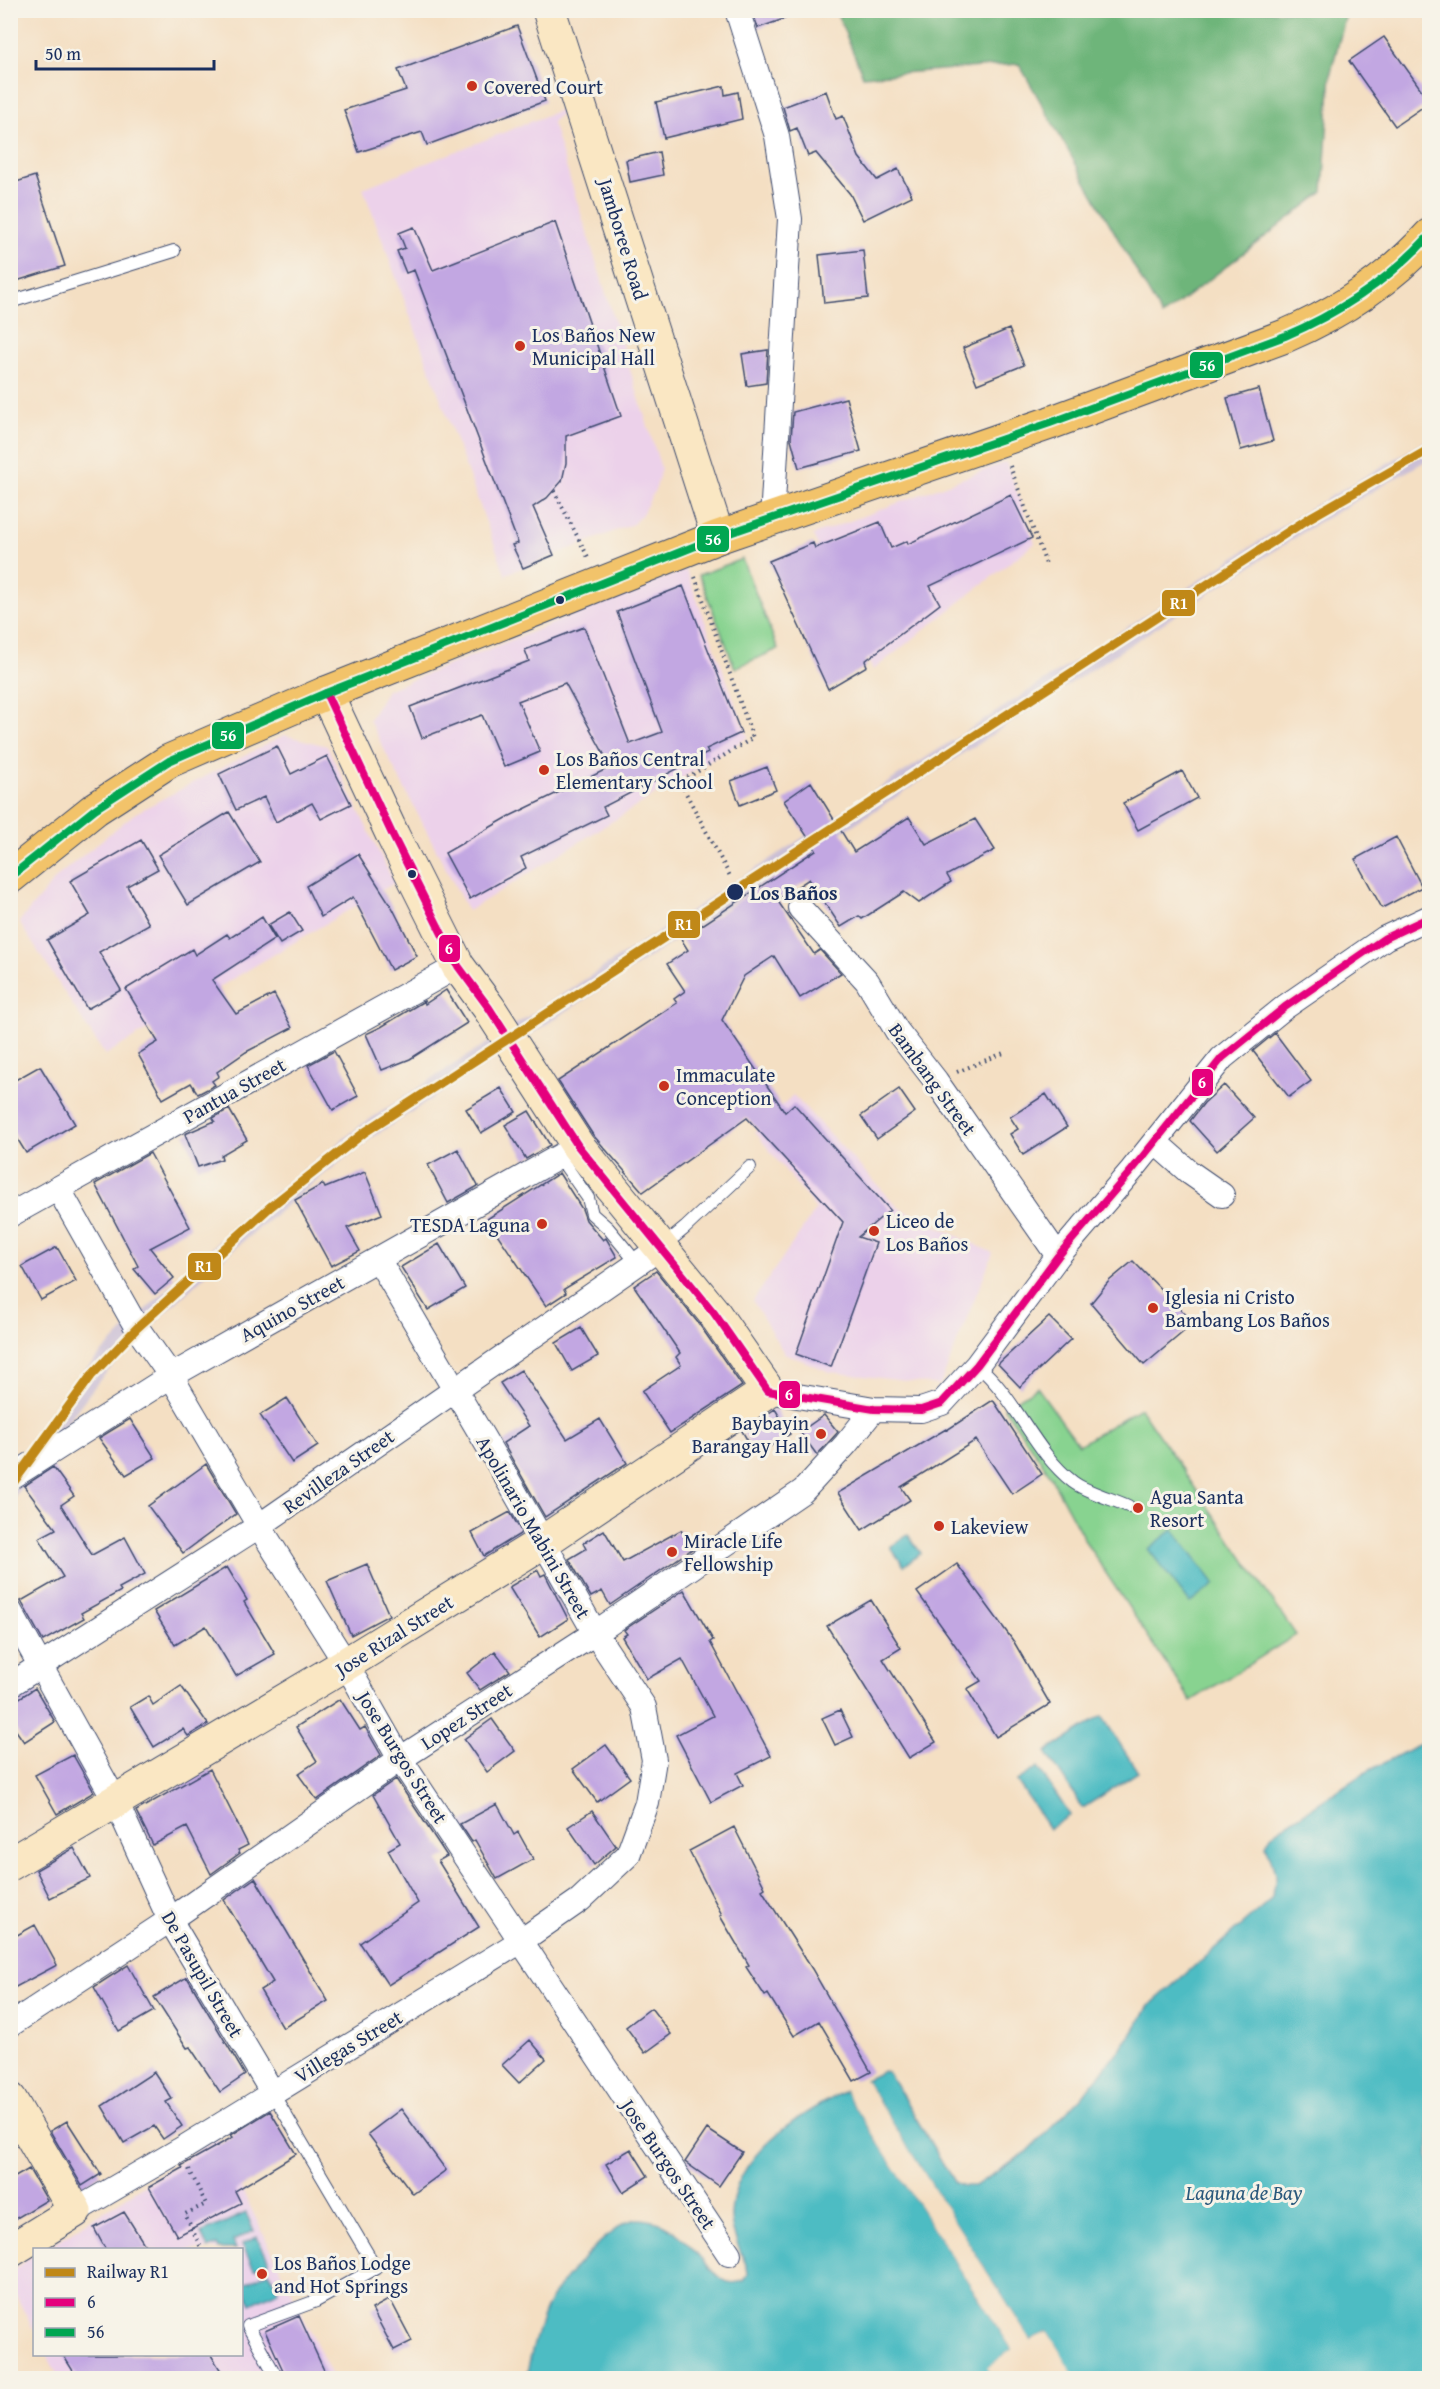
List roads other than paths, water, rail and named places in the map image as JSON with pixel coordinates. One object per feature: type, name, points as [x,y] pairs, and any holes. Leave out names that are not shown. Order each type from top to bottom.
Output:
[{"type":"main road","name":"Jamboree Road","points":[[549,10],[615,209],[673,400],[718,537]]},
{"type":"main road","points":[[12,871],[95,809],[169,761],[326,693],[718,537],[1001,440],[1321,320],[1379,281],[1430,235]]},
{"type":"main road","points":[[326,693],[393,836],[458,966],[489,1008],[520,1057],[569,1152],[648,1256],[714,1312],[768,1391]]},
{"type":"main road","name":"Jose Rizal Street","points":[[10,1864],[346,1664],[543,1542],[768,1391]]},
{"type":"main road","points":[[10,2099],[75,2211]]},
{"type":"main road","name":"Villegas Street","points":[[10,2251],[75,2211]]},
{"type":"street","points":[[737,10],[777,136],[790,219],[772,519]]},
{"type":"street","name":"Bambang Street","points":[[800,908],[867,981],[897,1031],[936,1081],[1058,1256]]},
{"type":"street","points":[[768,1391],[874,1409],[921,1410],[942,1403],[977,1365],[1058,1256],[1155,1142],[1222,1058],[1286,1007],[1385,938],[1430,917]]},
{"type":"street","name":"Pantua Street","points":[[10,1215],[458,966]]},
{"type":"street","points":[[1155,1142],[1189,1172],[1222,1195]]},
{"type":"street","name":"Aquino Street","points":[[10,1478],[171,1376],[569,1152]]},
{"type":"street","name":"Jose Burgos Street","points":[[58,1188],[137,1328],[171,1376],[259,1526],[346,1664],[400,1759],[729,2254]]},
{"type":"street","name":"Revilleza Street","points":[[10,1685],[259,1526],[648,1256]]},
{"type":"street","name":"Apolinario Mabini Street","points":[[378,1259],[595,1633],[644,1707],[654,1760],[647,1803]]},
{"type":"street","name":"Lopez Street","points":[[10,2025],[170,1920],[400,1759],[595,1633],[803,1491],[874,1409]]},
{"type":"street","name":"De Pasupil Street","points":[[10,1611],[116,1802],[170,1920],[272,2092]]},
{"type":"street","name":"Villegas Street","points":[[75,2211],[180,2150],[521,1941],[580,1900],[628,1855],[647,1803]]},
{"type":"lane","points":[[10,302],[174,251]]},
{"type":"lane","points":[[648,1256],[685,1228],[750,1167]]},
{"type":"lane","points":[[977,1365],[992,1377],[1041,1447],[1074,1483],[1128,1506]]},
{"type":"lane","name":"De Pasupil Street","points":[[272,2092],[376,2268],[316,2301],[248,2326],[277,2379]]},
{"type":"water","points":[[1173,1530],[1215,1584],[1190,1603],[1148,1549]]},
{"type":"water","points":[[908,1535],[921,1553],[904,1566],[890,1547]]},
{"type":"water","points":[[1102,1716],[1138,1772],[1083,1808],[1046,1752]]},
{"type":"water","name":"Laguna de Bay","points":[[1429,1739],[1429,2378],[1075,2378],[1048,2332],[1030,2340],[865,2080],[884,2071],[889,2073],[954,2182],[964,2186],[975,2186],[1027,2152],[1081,2098],[1131,2035],[1149,2006],[1271,1899],[1275,1878],[1266,1845],[1272,1834],[1361,1775]]},
{"type":"water","points":[[1038,1767],[1070,1815],[1049,1829],[1017,1781]]},
{"type":"water","points":[[845,2091],[1012,2349],[988,2368],[995,2378],[526,2378],[538,2331],[554,2294],[602,2240],[629,2222],[643,2219],[667,2227],[685,2240],[722,2279],[733,2283],[744,2281],[748,2274],[747,2267],[731,2221],[735,2192],[743,2173],[771,2139],[808,2112]]},
{"type":"water","points":[[246,2213],[254,2231],[233,2241],[236,2248],[218,2248],[217,2245],[208,2248],[201,2233]]},
{"type":"water","points":[[257,2237],[269,2262],[254,2269],[242,2244]]},
{"type":"water","points":[[269,2272],[278,2291],[251,2304],[243,2285]]},
{"type":"rail line","name":"R1","points":[[10,1487],[91,1376],[137,1328],[270,1207],[365,1132],[1311,517],[1430,449]]},
{"type":"place","name":"Covered Court","points":[[472,86]]},
{"type":"place","name":"Los Baños New Municipal Hall","points":[[520,346]]},
{"type":"place","name":"Los Baños Central Elementary School","points":[[544,770]]},
{"type":"place","name":"Los Baños","points":[[735,892]]},
{"type":"place","name":"Immaculate Conception","points":[[664,1086]]},
{"type":"place","name":"TESDA Laguna","points":[[542,1224]]},
{"type":"place","name":"Liceo de Los Baños","points":[[874,1231]]},
{"type":"place","name":"Iglesia ni Cristo Bambang Los Baños","points":[[1153,1308]]},
{"type":"place","name":"Baybayin Barangay Hall","points":[[821,1434]]},
{"type":"place","name":"Agua Santa Resort","points":[[1138,1508]]},
{"type":"place","name":"Lakeview","points":[[939,1526]]},
{"type":"place","name":"Miracle Life Fellowship","points":[[672,1552]]},
{"type":"place","name":"Los Baños Lodge and Hot Springs","points":[[262,2274]]}]
